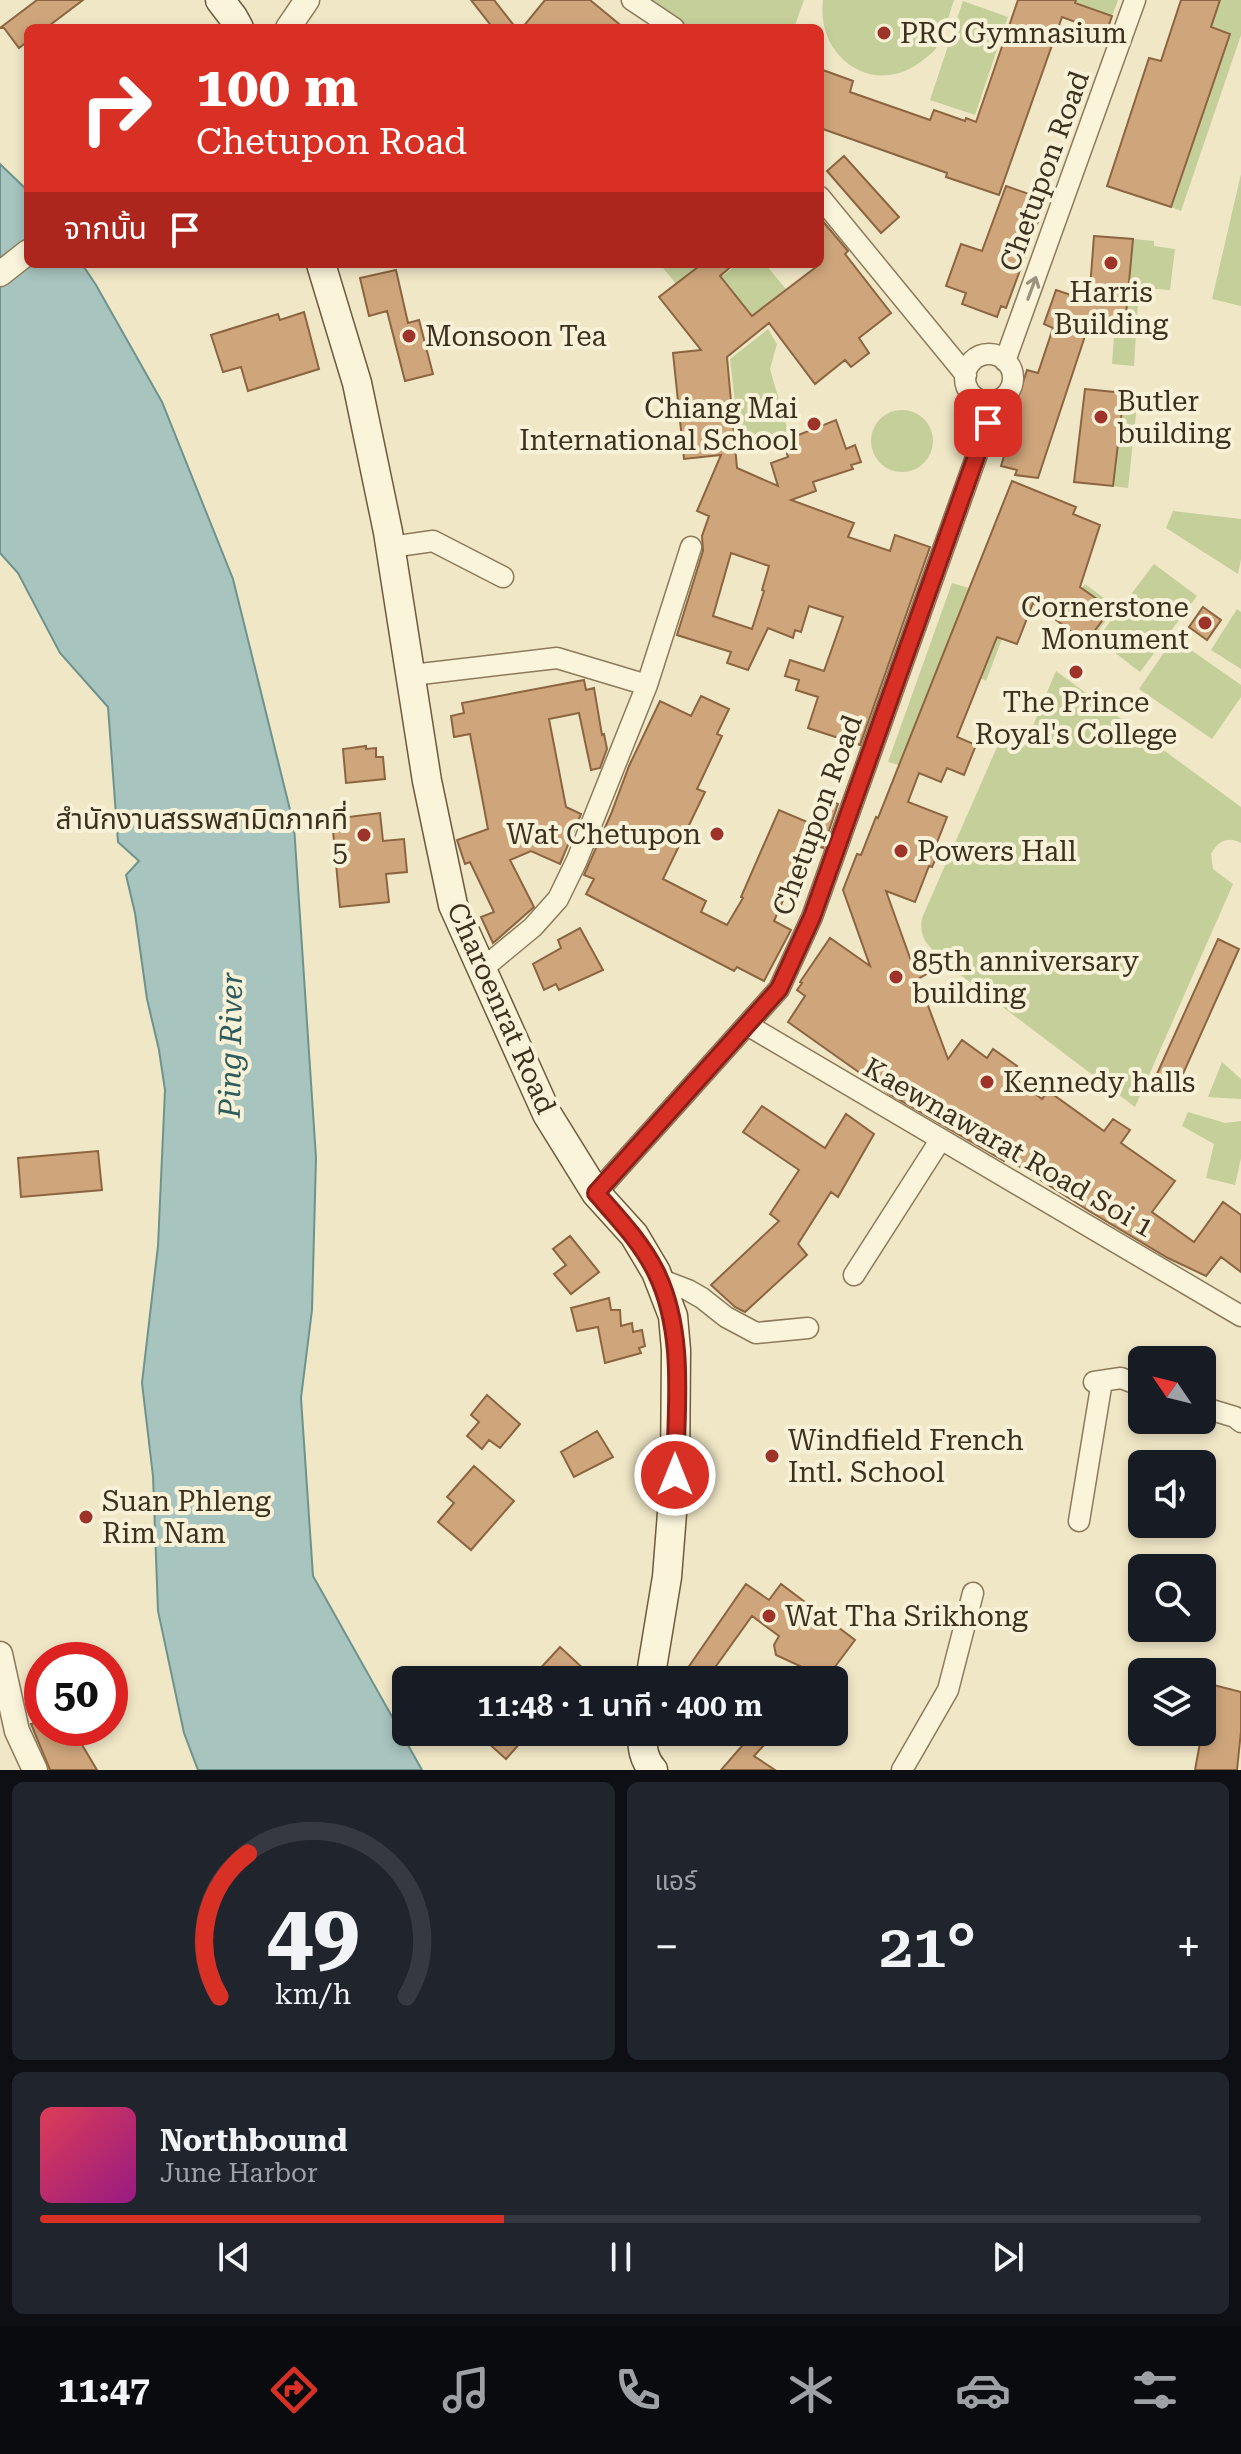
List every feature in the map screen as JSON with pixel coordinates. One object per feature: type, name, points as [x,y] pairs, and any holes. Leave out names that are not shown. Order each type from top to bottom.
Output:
[{"type":"main road","points":[[220,0],[237,24]]},
{"type":"main road","name":"Charoenrat Road","points":[[322,268],[357,383],[391,547],[427,781],[453,905],[547,1114],[596,1193],[634,1235],[659,1279],[673,1316],[676,1350],[675,1475],[667,1577],[652,1666]]},
{"type":"main road","points":[[642,1746],[647,1768]]},
{"type":"street","points":[[291,24],[307,0]]},
{"type":"street","points":[[632,0],[668,24]]},
{"type":"street","name":"Chetupon Road","points":[[1005,361],[1135,0]]},
{"type":"street","points":[[824,202],[966,375]]},
{"type":"street","points":[[0,274],[24,255]]},
{"type":"street","points":[[983,355],[999,356],[1010,367],[1013,382],[1005,396],[996,401],[983,401],[967,387],[966,375],[970,364],[983,355]]},
{"type":"street","name":"Chetupon Road","points":[[596,1193],[779,989],[812,917],[996,401]]},
{"type":"street","points":[[391,547],[433,541],[503,577]]},
{"type":"street","points":[[481,970],[533,927],[558,899],[577,860],[647,685],[691,547]]},
{"type":"street","points":[[412,675],[557,658],[647,685]]},
{"type":"street","name":"Kaewnawarat Road Soi 1","points":[[749,1026],[1241,1316]]},
{"type":"street","points":[[854,1275],[941,1139]]},
{"type":"street","points":[[659,1279],[688,1290],[726,1317],[756,1333],[808,1328]]},
{"type":"street","points":[[1079,1521],[1098,1382],[1121,1378],[1128,1381]]},
{"type":"street","points":[[1216,1411],[1241,1422]]},
{"type":"street","points":[[902,1770],[948,1690],[973,1593]]},
{"type":"street","points":[[0,1654],[17,1731],[35,1770]]},
{"type":"green space","points":[[651,0],[804,0],[795,24],[682,24]]},
{"type":"green space","name":"PRC Gymnasium","points":[[823,0],[954,0],[942,36],[932,52],[913,67],[895,74],[878,75],[847,63],[836,51],[827,36]]},
{"type":"green space","points":[[1076,0],[1118,0],[1112,16],[1075,3]]},
{"type":"green space","points":[[1220,0],[1241,0],[1241,35],[1181,211],[1171,207],[1229,34],[1211,27]]},
{"type":"green space","points":[[963,1],[1008,17],[975,115],[930,100]]},
{"type":"green space","points":[[1241,174],[1241,306],[1212,299]]},
{"type":"green space","points":[[1133,239],[1154,241],[1154,246],[1175,249],[1170,290],[1129,287]]},
{"type":"green space","points":[[663,268],[718,268],[724,275],[732,268],[768,268],[786,289],[752,316],[676,284]]},
{"type":"green space","points":[[1128,301],[1138,302],[1134,366],[1112,364],[1114,336],[1124,336]]},
{"type":"green space","points":[[768,329],[777,344],[770,369],[789,435],[741,452],[730,359]]},
{"type":"green space","points":[[1124,393],[1138,395],[1128,488],[1113,486]]},
{"type":"green space","points":[[902,410],[924,419],[933,441],[924,463],[902,472],[880,463],[871,441],[880,419]]},
{"type":"green space","points":[[1173,511],[1241,519],[1238,574],[1166,528]]},
{"type":"green space","points":[[1154,564],[1197,596],[1140,672],[1097,639]]},
{"type":"green space","points":[[952,583],[969,588],[899,765],[888,762]]},
{"type":"green space","points":[[1085,584],[1112,604],[1111,614],[1086,647],[1057,626],[1060,623],[1086,642],[1110,609],[1082,588]]},
{"type":"green space","points":[[1237,609],[1241,612],[1241,669],[1211,650]]},
{"type":"green space","points":[[997,637],[1002,639],[986,681],[981,678]]},
{"type":"green space","points":[[1174,638],[1241,685],[1241,697],[1212,739],[1139,689]]},
{"type":"green space","points":[[1056,671],[1241,807],[1241,843],[1224,841],[1211,854],[1213,869],[1233,884],[1135,1107],[938,958],[922,930],[922,918],[1001,738],[1024,747]]},
{"type":"green space","points":[[1222,1062],[1241,1079],[1241,1099],[1208,1097]]},
{"type":"green space","points":[[1188,1112],[1225,1123],[1241,1121],[1241,1158],[1235,1185],[1206,1178],[1214,1144],[1182,1126]]},
{"type":"water","name":"Ping River","points":[[0,164],[24,187],[24,268],[85,268],[162,402],[233,579],[294,826],[316,1158],[312,1310],[301,1398],[313,1576],[392,1717],[392,1746],[409,1746],[422,1770],[198,1770],[184,1733],[158,1611],[153,1476],[142,1383],[158,1246],[165,1090],[126,875],[139,861],[118,842],[108,707],[60,653],[18,573],[0,553]]},
{"type":"building","points":[[37,0],[83,0],[51,24],[24,24],[24,44],[19,48],[4,28],[0,28]]},
{"type":"building","points":[[471,0],[494,0],[513,24],[490,24]]},
{"type":"building","points":[[545,0],[590,0],[619,24],[525,24]]},
{"type":"building","points":[[1018,0],[1076,0],[1075,3],[1112,16],[1106,33],[1062,17],[999,195],[824,129],[824,70],[853,81],[850,92],[930,120],[934,110],[976,122]]},
{"type":"building","points":[[1181,0],[1220,0],[1211,27],[1230,34],[1171,207],[1107,186],[1149,58],[1161,61]]},
{"type":"building","points":[[844,156],[899,217],[881,233],[827,171]]},
{"type":"building","points":[[1006,186],[1046,200],[1006,308],[1001,306],[997,317],[962,304],[966,293],[946,286],[961,244],[982,251]]},
{"type":"building","points":[[824,223],[848,251],[845,254],[891,313],[859,338],[869,353],[851,367],[845,360],[815,384],[769,323],[727,357],[737,468],[778,486],[771,463],[788,457],[783,441],[836,420],[846,449],[855,445],[861,462],[851,465],[853,469],[813,482],[816,491],[791,500],[854,523],[848,537],[890,551],[895,535],[930,547],[860,745],[808,728],[818,697],[796,690],[799,680],[785,676],[790,660],[824,671],[843,617],[809,606],[801,632],[795,630],[793,638],[768,628],[748,670],[727,663],[731,652],[677,635],[703,551],[702,536],[709,516],[697,511],[721,455],[684,459],[673,353],[701,350],[659,297],[697,268],[729,268],[720,276],[752,316],[815,268],[824,268]],"holes":[[[731,553],[769,566],[752,629],[713,616]]]},
{"type":"building","points":[[1094,236],[1133,239],[1124,336],[1086,333],[1038,478],[1015,475],[1017,470],[1001,466],[1027,370],[1038,373],[1053,328],[1044,324],[1056,290],[1089,301]]},
{"type":"building","points":[[396,270],[408,323],[419,320],[433,374],[405,381],[387,311],[369,316],[360,278]]},
{"type":"building","points":[[304,312],[319,369],[248,391],[241,367],[223,372],[211,335],[278,314],[280,320]]},
{"type":"building","name":"Butler building","points":[[1085,389],[1124,393],[1113,486],[1074,482]]},
{"type":"building","points":[[1012,481],[1076,507],[1073,514],[1100,525],[1080,587],[1111,609],[1086,642],[1033,603],[1017,644],[997,637],[957,737],[976,745],[964,775],[947,768],[941,782],[919,773],[908,802],[947,817],[936,845],[941,847],[932,867],[929,866],[915,902],[886,891],[910,958],[924,952],[932,971],[918,979],[948,1059],[962,1040],[987,1058],[993,1049],[1017,1066],[1010,1075],[1042,1099],[1048,1091],[1104,1131],[1113,1119],[1130,1130],[1121,1143],[1175,1181],[1152,1212],[1194,1242],[1223,1202],[1241,1215],[1241,1272],[1221,1257],[1206,1276],[1168,1258],[1006,1158],[1004,1161],[891,1095],[788,1022],[805,996],[797,990],[800,982],[830,938],[870,966],[843,890],[857,854],[861,855],[878,818]]},
{"type":"building","name":"Cornerstone Monument","points":[[1203,607],[1221,620],[1207,640],[1189,627]]},
{"type":"building","points":[[584,680],[586,690],[594,688],[607,749],[600,768],[591,770],[579,713],[549,719],[566,807],[581,814],[560,864],[531,851],[510,860],[534,907],[493,943],[481,917],[494,912],[470,862],[465,864],[457,840],[488,829],[470,734],[454,737],[451,716],[464,713],[462,703]]},
{"type":"building","points":[[701,696],[729,709],[717,734],[722,736],[697,789],[705,792],[663,879],[706,901],[701,912],[727,925],[743,898],[779,810],[821,828],[832,801],[838,804],[823,848],[808,842],[774,921],[791,930],[764,981],[737,967],[734,971],[586,894],[594,879],[584,875],[660,701],[691,716]]},
{"type":"building","points":[[366,746],[366,749],[376,748],[376,757],[383,757],[385,779],[346,783],[343,749]]},
{"type":"building","points":[[380,813],[383,841],[404,839],[407,872],[386,874],[389,902],[340,907],[332,819]]},
{"type":"building","points":[[580,928],[603,970],[559,990],[556,984],[544,990],[533,964],[561,948],[558,940]]},
{"type":"building","points":[[1218,939],[1239,949],[1178,1085],[1156,1076]]},
{"type":"building","points":[[762,1106],[825,1148],[846,1114],[874,1134],[838,1197],[831,1192],[798,1244],[807,1255],[745,1312],[711,1285],[779,1221],[770,1214],[799,1170],[743,1132]]},
{"type":"building","points":[[98,1151],[102,1190],[21,1197],[18,1158]]},
{"type":"building","points":[[570,1236],[599,1272],[571,1294],[554,1274],[566,1265],[553,1249]]},
{"type":"building","points":[[609,1298],[611,1310],[620,1310],[621,1326],[632,1323],[633,1332],[642,1330],[645,1346],[639,1348],[641,1353],[605,1363],[598,1327],[577,1331],[571,1308]]},
{"type":"building","points":[[487,1395],[520,1424],[500,1448],[489,1440],[482,1449],[467,1436],[479,1422],[471,1415]]},
{"type":"building","points":[[597,1431],[613,1457],[574,1477],[561,1452]]},
{"type":"building","points":[[474,1466],[514,1501],[471,1550],[438,1522],[454,1503],[447,1497]]},
{"type":"building","points":[[746,1584],[769,1600],[781,1584],[855,1640],[836,1666],[800,1666],[776,1655],[774,1645],[779,1636],[752,1616],[716,1666],[689,1666]]},
{"type":"building","points":[[560,1647],[581,1666],[543,1666]]},
{"type":"building","points":[[1216,1686],[1241,1692],[1237,1770],[1195,1770],[1199,1746],[1216,1746]]},
{"type":"building","points":[[40,1746],[83,1746],[97,1770],[50,1770]]},
{"type":"building","points":[[492,1746],[518,1746],[506,1759]]},
{"type":"building","points":[[742,1746],[763,1746],[754,1756],[775,1770],[721,1770]]},
{"type":"place","name":"PRC Gymnasium","points":[[884,33]]},
{"type":"place","name":"Harris Building","points":[[1111,263]]},
{"type":"place","name":"Monsoon Tea","points":[[409,336]]},
{"type":"place","name":"Butler building","points":[[1101,417]]},
{"type":"place","name":"Chiang Mai International School","points":[[814,424]]},
{"type":"place","name":"Cornerstone Monument","points":[[1205,623]]},
{"type":"place","name":"The Prince Royal's College","points":[[1076,672]]},
{"type":"place","name":"Wat Chetupon","points":[[717,834]]},
{"type":"place","name":"สำนักงานสรรพสามิตภาคที่ 5","points":[[364,835]]},
{"type":"place","name":"Powers Hall","points":[[901,851]]},
{"type":"place","name":"85th anniversary building","points":[[896,977]]},
{"type":"place","name":"Kennedy halls","points":[[987,1082]]},
{"type":"place","name":"Windfield French Intl. School","points":[[772,1456]]},
{"type":"place","name":"Suan Phleng Rim Nam","points":[[86,1517]]},
{"type":"place","name":"Wat Tha Srikhong","points":[[769,1616]]},
{"type":"route","points":[[675,1475],[676,1350],[673,1316],[656,1272],[634,1235],[596,1193],[779,989],[812,917],[988,423]]}]
